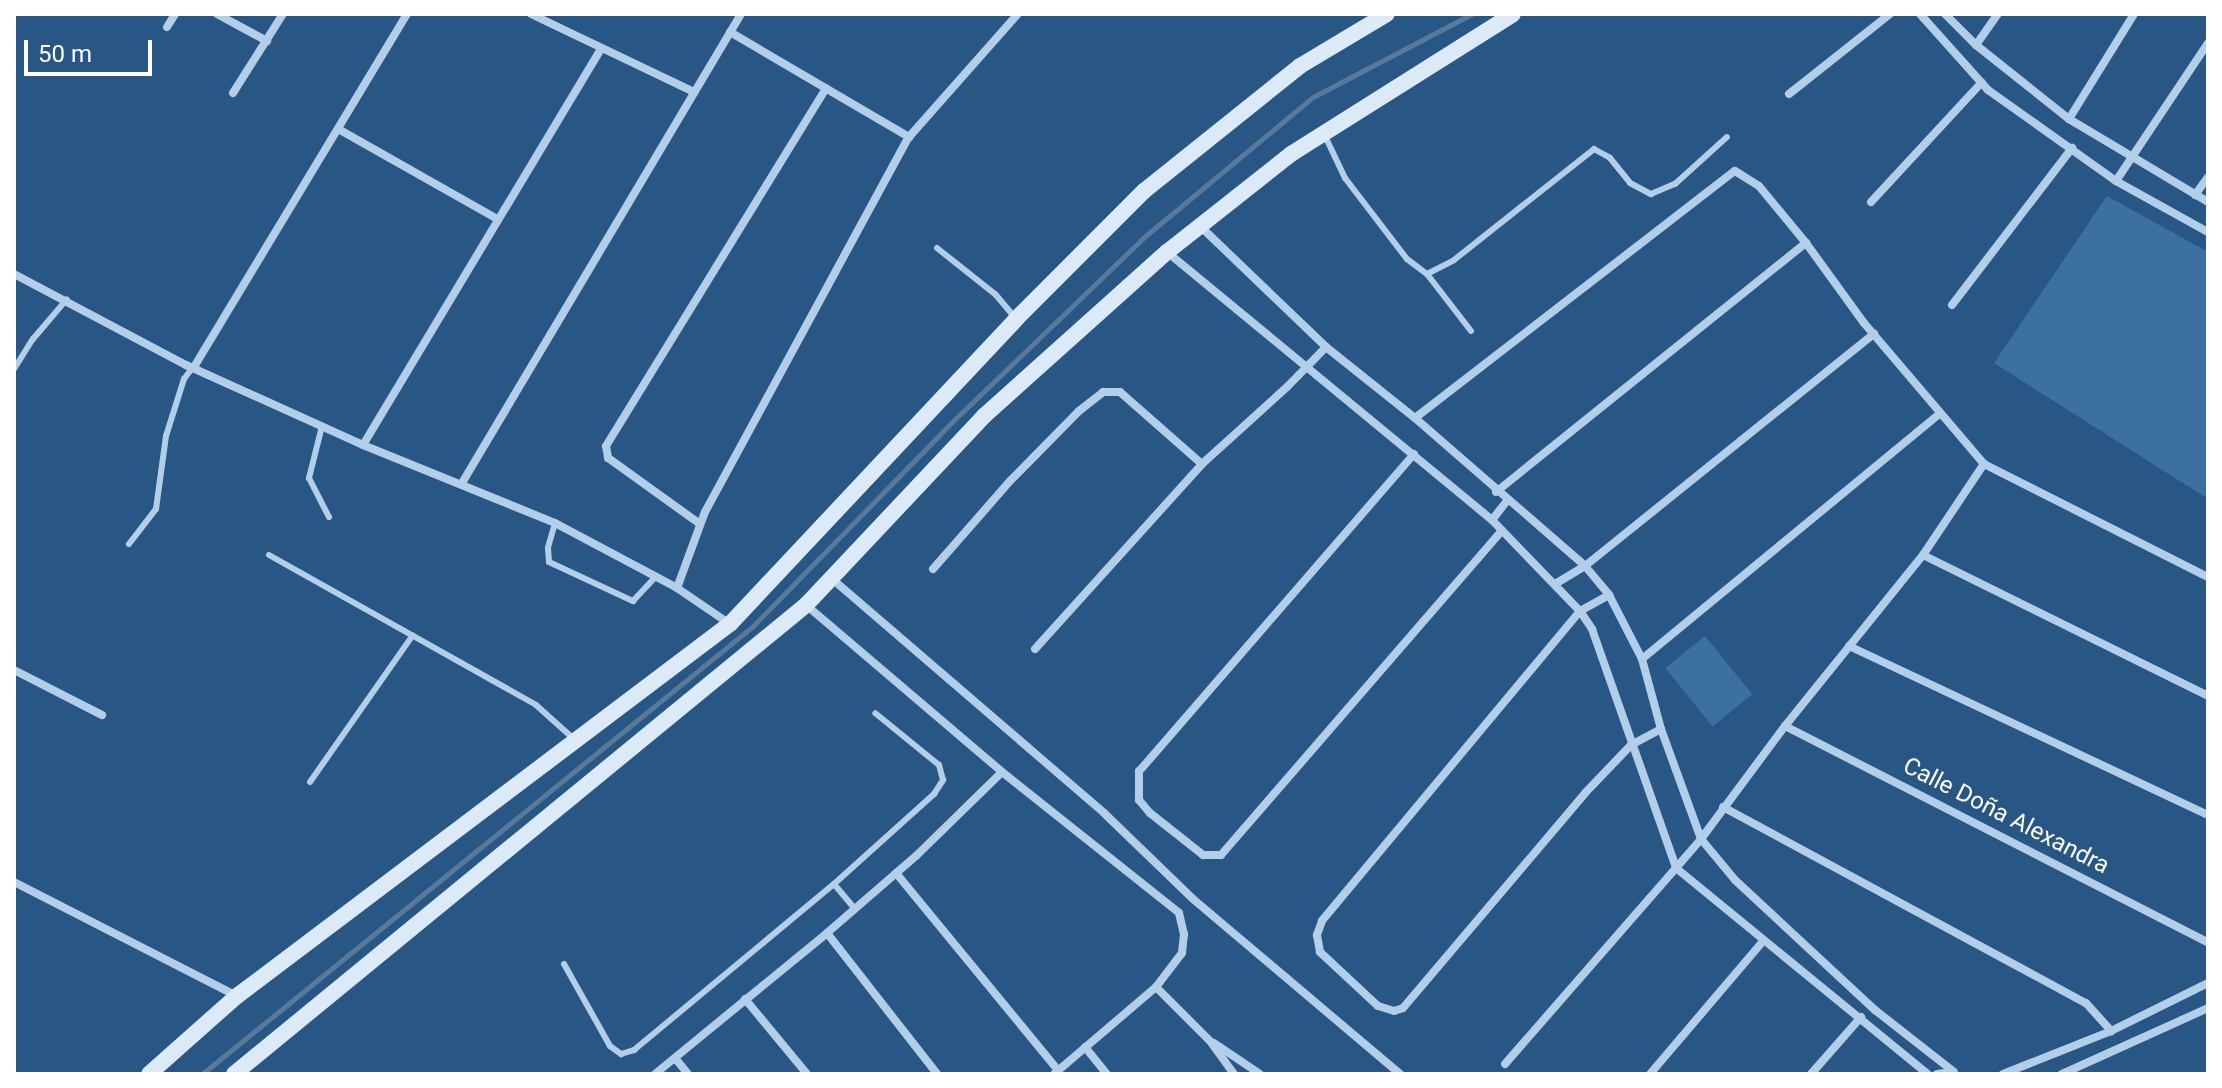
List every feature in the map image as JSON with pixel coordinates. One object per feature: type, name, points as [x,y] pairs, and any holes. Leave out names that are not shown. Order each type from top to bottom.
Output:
[{"type":"street","points":[[167,27],[175,14]]},
{"type":"street","points":[[217,14],[267,41]]},
{"type":"street","points":[[233,93],[283,14]]},
{"type":"street","points":[[194,367],[340,130],[407,14]]},
{"type":"street","points":[[531,14],[694,92]]},
{"type":"street","points":[[462,483],[741,14]]},
{"type":"street","points":[[677,588],[700,524],[909,137],[1018,14]]},
{"type":"street","points":[[149,1074],[237,996],[730,624],[1016,319],[1144,191],[1235,115],[1300,66],[1387,14]]},
{"type":"street","points":[[234,1074],[806,605],[984,416],[1167,252],[1291,154],[1513,14]]},
{"type":"street","points":[[1789,94],[1890,14]]},
{"type":"street","points":[[1920,14],[1982,82],[2116,181],[2208,232]]},
{"type":"street","points":[[1945,14],[1976,45],[2069,119],[2130,159],[2208,202]]},
{"type":"street","points":[[1976,45],[1998,14]]},
{"type":"street","points":[[2069,119],[2134,14]]},
{"type":"street","points":[[730,32],[909,137]]},
{"type":"street","points":[[2116,181],[2208,43]]},
{"type":"street","points":[[363,445],[602,48]]},
{"type":"street","points":[[1871,202],[1982,82]]},
{"type":"street","points":[[700,524],[608,458],[606,446],[826,88]]},
{"type":"street","points":[[340,130],[497,219]]},
{"type":"street","points":[[1952,305],[2072,148]]},
{"type":"street","points":[[1415,418],[1725,175],[1735,171],[1745,175],[1806,243],[1874,334],[1984,464],[2208,577]]},
{"type":"street","points":[[2195,195],[2208,177]]},
{"type":"street","points":[[1201,227],[1326,347],[1415,418],[1496,492],[1585,566],[1609,595],[1642,659],[1661,729],[1701,839],[1735,880],[1875,1010],[1956,1073]]},
{"type":"street","points":[[1496,492],[1806,243]]},
{"type":"street","points":[[1167,252],[1492,520],[1580,611],[1592,629],[1676,868],[1928,1074]]},
{"type":"street","points":[[14,274],[194,367],[363,445],[555,523],[677,588],[730,624]]},
{"type":"street","points":[[1555,584],[1585,566],[1874,334]]},
{"type":"street","points":[[1035,649],[1202,464],[1326,347]]},
{"type":"street","points":[[933,569],[1011,480],[1079,411],[1103,392],[1120,392],[1202,464]]},
{"type":"street","points":[[1642,659],[1940,413]]},
{"type":"street","points":[[1414,454],[1139,771],[1139,800],[1150,813],[1203,855],[1221,855],[1502,531]]},
{"type":"street","points":[[1505,1064],[1701,839],[1785,726],[1923,555],[1984,464]]},
{"type":"street","points":[[1492,520],[1507,501]]},
{"type":"street","points":[[1923,555],[2208,696]]},
{"type":"street","points":[[831,578],[1104,813],[1193,899],[1400,1074]]},
{"type":"street","points":[[1609,595],[1580,611],[1322,921],[1317,935],[1320,952],[1378,1006],[1387,1010],[1403,1008],[1586,792],[1631,745],[1661,729]]},
{"type":"street","points":[[806,605],[1002,772],[1179,913],[1184,934],[1182,953],[1156,987],[1056,1072],[896,873]]},
{"type":"street","points":[[1849,646],[2208,815]]},
{"type":"street","points":[[14,670],[102,715]]},
{"type":"street","name":"Calle Doña Alexandra","points":[[1785,726],[2208,942]]},
{"type":"street","points":[[655,1074],[855,909],[1002,772]]},
{"type":"street","points":[[1723,807],[2086,1003],[2111,1031]]},
{"type":"street","points":[[14,882],[237,996]]},
{"type":"street","points":[[827,933],[937,1074]]},
{"type":"street","points":[[1650,1074],[1763,941]]},
{"type":"street","points":[[2003,1074],[2111,1031],[2208,983]]},
{"type":"street","points":[[1156,987],[1210,1041],[1234,1074]]},
{"type":"street","points":[[745,999],[807,1074]]},
{"type":"street","points":[[2062,1074],[2208,1008]]},
{"type":"street","points":[[1811,1074],[1861,1017]]},
{"type":"street","points":[[1210,1041],[1260,1074]]},
{"type":"street","points":[[1085,1047],[1107,1074]]},
{"type":"street","points":[[675,1058],[688,1074]]},
{"type":"street","points":[[1937,1074],[1956,1073]]},
{"type":"lane","points":[[1324,133],[1345,178],[1407,259],[1427,274],[1471,331]]},
{"type":"lane","points":[[1427,274],[1454,260],[1594,149],[1610,158],[1630,183],[1651,194],[1675,184],[1727,137]]},
{"type":"lane","points":[[937,248],[996,295],[1016,319]]},
{"type":"lane","points":[[14,369],[33,339],[67,299]]},
{"type":"lane","points":[[129,544],[156,509],[172,415],[184,379],[194,367]]},
{"type":"lane","points":[[322,426],[309,478],[329,517]]},
{"type":"lane","points":[[555,523],[548,548],[549,562],[633,601],[656,576]]},
{"type":"lane","points":[[269,555],[536,705],[575,740]]},
{"type":"lane","points":[[310,782],[413,635]]},
{"type":"lane","points":[[564,964],[610,1046],[621,1054],[634,1050],[834,884],[934,794],[943,780],[939,765],[875,713]]},
{"type":"lane","points":[[834,884],[855,909]]},
{"type":"shaded area","points":[[2107,196],[2208,252],[2208,499],[1994,363]]},
{"type":"shaded area","points":[[1705,636],[1752,694],[1713,726],[1665,668]]},
{"type":"waterway","points":[[202,1074],[753,626],[952,422],[1143,238],[1313,97],[1472,14]]}]
